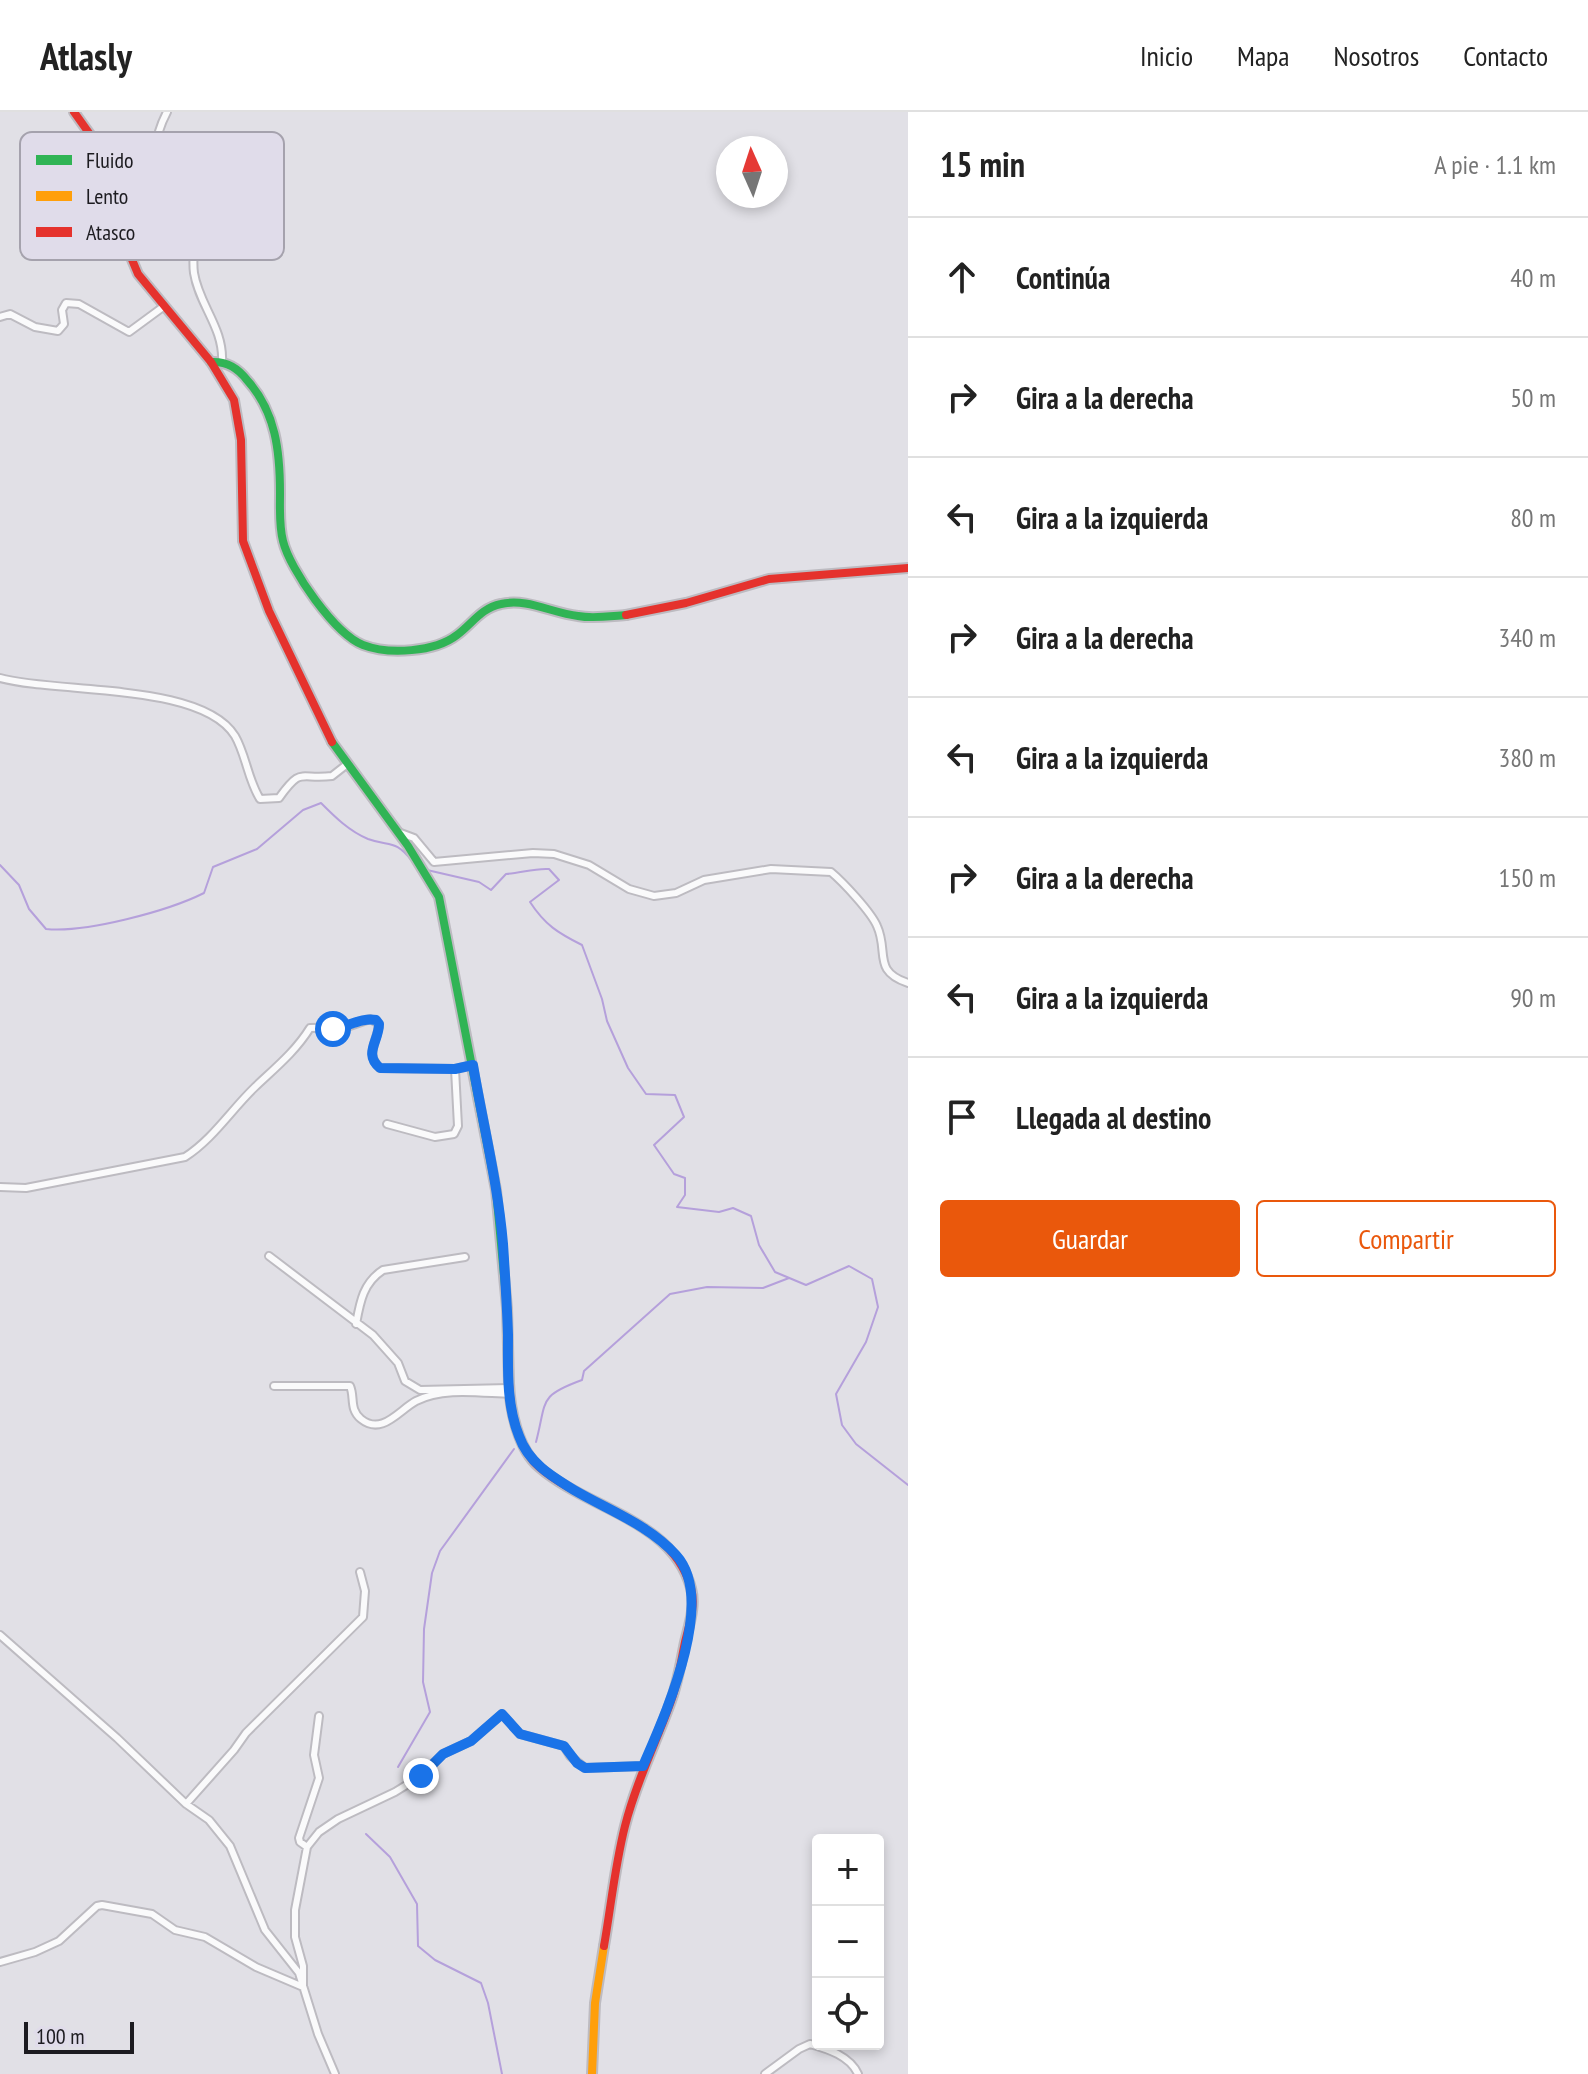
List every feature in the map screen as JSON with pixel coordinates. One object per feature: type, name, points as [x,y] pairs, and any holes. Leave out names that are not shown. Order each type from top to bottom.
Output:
[{"type":"main road","points":[[74,112],[88,132]]},
{"type":"main road","points":[[131,260],[163,307],[227,384],[241,440],[241,523],[248,558],[325,732],[418,862],[431,871],[447,924],[500,1218],[509,1391],[520,1440],[537,1466],[646,1530],[679,1558],[693,1599],[672,1699],[643,1766],[624,1828],[595,2003],[592,2074]]},
{"type":"main road","points":[[211,362],[222,362],[242,374],[258,390],[270,411],[280,466],[280,524],[284,545],[295,568],[332,619],[360,644],[383,650],[440,644],[454,638],[483,610],[499,604],[515,603],[583,618],[614,616],[652,611],[773,578],[908,568]]},
{"type":"street","points":[[158,132],[167,112]]},
{"type":"street","points":[[195,260],[194,275],[221,342],[222,362]]},
{"type":"street","points":[[0,317],[10,314],[35,327],[58,331],[64,324],[62,310],[66,303],[71,302],[129,332],[163,307]]},
{"type":"street","points":[[0,678],[23,684],[165,698],[195,706],[221,720],[235,735],[260,799],[279,798],[297,776],[332,776],[346,765]]},
{"type":"street","points":[[398,832],[414,838],[431,871],[533,853],[554,854],[589,865],[629,889],[654,896],[676,893],[704,880],[771,869],[831,872],[877,925],[885,967],[891,975],[908,983]]},
{"type":"street","points":[[0,1187],[26,1188],[185,1157],[198,1148],[254,1088],[295,1051],[310,1028],[333,1029],[376,1020],[379,1031],[372,1056],[380,1068],[455,1069],[473,1065]]},
{"type":"street","points":[[387,1124],[435,1137],[454,1134],[458,1126],[455,1069]]},
{"type":"street","points":[[269,1256],[386,1346],[410,1386],[420,1390],[509,1391]]},
{"type":"street","points":[[356,1324],[365,1288],[383,1270],[465,1257]]},
{"type":"street","points":[[274,1386],[350,1386],[354,1411],[362,1421],[377,1426],[431,1395],[509,1391]]},
{"type":"street","points":[[186,1804],[246,1733],[363,1617],[365,1591],[360,1572]]},
{"type":"street","points":[[0,1635],[117,1738],[186,1804],[209,1820],[230,1846],[265,1930],[299,1973],[335,2074]]},
{"type":"street","points":[[303,1987],[303,1966],[295,1937],[295,1910],[307,1847],[319,1832],[338,1819],[421,1776],[443,1754],[471,1741],[502,1714],[520,1734],[564,1746],[585,1768],[643,1766]]},
{"type":"street","points":[[307,1847],[299,1838],[319,1778],[314,1755],[319,1716]]},
{"type":"street","points":[[0,1962],[59,1941],[97,1906],[102,1905],[152,1914],[175,1930],[205,1937],[256,1967],[303,1987]]},
{"type":"street","points":[[765,2074],[810,2044],[846,2058],[858,2074]]},
{"type":"waterway","points":[[0,865],[19,885],[29,909],[46,929],[63,929],[126,919],[170,907],[204,893],[213,867],[257,849],[303,810],[321,803],[355,832],[368,839],[396,846],[412,861]]},
{"type":"waterway","points":[[427,870],[479,882],[491,890],[506,874],[549,869],[559,880],[530,902],[553,928],[582,945],[607,1021],[628,1068],[646,1094],[675,1095],[684,1117],[654,1145],[674,1174],[685,1178],[685,1195],[677,1207],[719,1212],[733,1208],[751,1216],[759,1245],[775,1272],[806,1285],[849,1266],[872,1279],[878,1307],[866,1342],[836,1394],[842,1425],[856,1444],[908,1485]]},
{"type":"waterway","points":[[536,1442],[544,1408],[551,1396],[582,1380],[584,1371],[670,1294],[707,1287],[763,1288],[789,1278]]},
{"type":"waterway","points":[[398,1767],[430,1712],[423,1682],[424,1629],[432,1573],[440,1551],[514,1449]]},
{"type":"waterway","points":[[366,1834],[390,1857],[417,1904],[418,1946],[435,1960],[481,1983],[502,2074]]},
{"type":"traffic: fast","points":[[211,362],[227,364],[240,372],[264,405],[277,448],[281,529],[287,553],[315,600],[352,639],[386,650],[424,648],[448,641],[488,609],[511,603],[530,604],[584,617],[626,615]]},
{"type":"traffic: fast","points":[[332,742],[408,846],[439,897],[496,1190],[507,1308],[509,1383]]},
{"type":"traffic: slow","points":[[592,2074],[595,2003],[604,1946]]},
{"type":"traffic: jam","points":[[74,112],[88,132]]},
{"type":"traffic: jam","points":[[132,260],[138,274],[211,362],[234,400],[241,440],[243,541],[269,611],[332,742]]},
{"type":"traffic: jam","points":[[626,615],[686,603],[769,579],[908,568]]},
{"type":"traffic: jam","points":[[509,1383],[516,1428],[526,1450],[539,1467],[580,1494],[647,1530],[666,1546],[681,1565],[691,1588],[691,1615],[673,1694],[625,1826],[604,1946]]},
{"type":"route","points":[[333,1029],[376,1020],[379,1031],[372,1056],[380,1068],[455,1069],[473,1065],[500,1218],[509,1388],[520,1440],[537,1466],[646,1530],[667,1546],[679,1558],[692,1590],[693,1608],[672,1699],[643,1766],[585,1768],[570,1756],[564,1746],[520,1734],[502,1714],[471,1741],[443,1754],[421,1776]]}]
